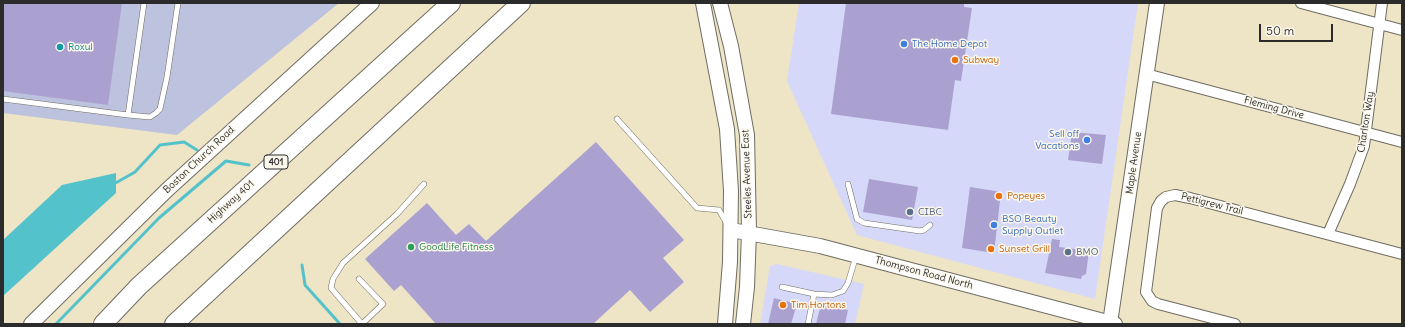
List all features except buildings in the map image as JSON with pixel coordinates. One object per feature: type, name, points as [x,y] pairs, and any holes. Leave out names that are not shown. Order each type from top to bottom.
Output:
[{"type":"highway","name":"Highway 401","points":[[103,324],[139,286],[452,3]]},
{"type":"highway","points":[[174,324],[521,3]]},
{"type":"main road","name":"Boston Church Road","points":[[31,324],[167,190],[372,3]]},
{"type":"main road","name":"Steeles Avenue East","points":[[704,3],[727,129],[731,191],[731,230],[725,324]]},
{"type":"main road","name":"Steeles Avenue East","points":[[720,3],[734,61],[746,135],[749,232],[747,287],[743,324]]},
{"type":"main road","name":"Maple Avenue","points":[[1112,324],[1157,3]]},
{"type":"main road","name":"Thompson Road North","points":[[731,230],[749,232],[820,246],[1112,324]]},
{"type":"street","points":[[1301,3],[1402,30]]},
{"type":"street","name":"Charlton Way","points":[[1328,234],[1359,162],[1366,132],[1382,3]]},
{"type":"street","name":"Fleming Drive","points":[[1146,74],[1402,142]]},
{"type":"street","name":"Pettigrew Trail","points":[[1234,324],[1158,304],[1152,301],[1146,292],[1157,208],[1161,201],[1166,197],[1175,195],[1402,254]]},
{"type":"lane","points":[[128,115],[144,3]]},
{"type":"lane","points":[[3,99],[128,115],[150,116],[156,113],[160,108],[168,77],[178,3]]},
{"type":"lane","points":[[617,118],[697,208],[719,210],[731,230]]},
{"type":"lane","points":[[359,279],[383,304],[362,324],[331,288],[334,278],[343,263],[397,214],[424,184]]},
{"type":"lane","points":[[848,184],[857,219],[864,223],[920,231],[924,230],[930,225]]},
{"type":"lane","points":[[782,287],[814,294],[832,295],[843,291],[853,272],[856,255]]},
{"type":"lane","points":[[808,324],[814,294]]},
{"type":"shaded area","points":[[3,3],[339,3],[177,135],[3,113]]},
{"type":"shaded area","points":[[799,3],[1138,3],[1095,299],[857,235],[787,81]]},
{"type":"shaded area","points":[[777,264],[864,284],[855,324],[760,324],[770,266]]},
{"type":"water","points":[[116,173],[116,193],[3,296],[3,240],[62,185]]},
{"type":"waterway","points":[[112,185],[135,172],[160,145],[184,142],[197,150]]},
{"type":"waterway","points":[[56,324],[159,218],[226,161],[249,165]]},
{"type":"waterway","points":[[302,265],[305,285],[340,324]]},
{"type":"place","name":"The Home Depot","points":[[904,44]]},
{"type":"place","name":"Roxul","points":[[60,47]]},
{"type":"place","name":"Subway","points":[[955,60]]},
{"type":"place","name":"Sell off Vacations","points":[[1087,140]]},
{"type":"place","name":"Popeyes","points":[[999,196]]},
{"type":"place","name":"CIBC","points":[[910,212]]},
{"type":"place","name":"BSO Beauty Supply Outlet","points":[[994,225]]},
{"type":"place","name":"GoodLife Fitness","points":[[411,247]]},
{"type":"place","name":"Sunset Grill","points":[[991,249]]},
{"type":"place","name":"BMO","points":[[1068,252]]},
{"type":"place","name":"Tim Hortons","points":[[783,305]]}]
